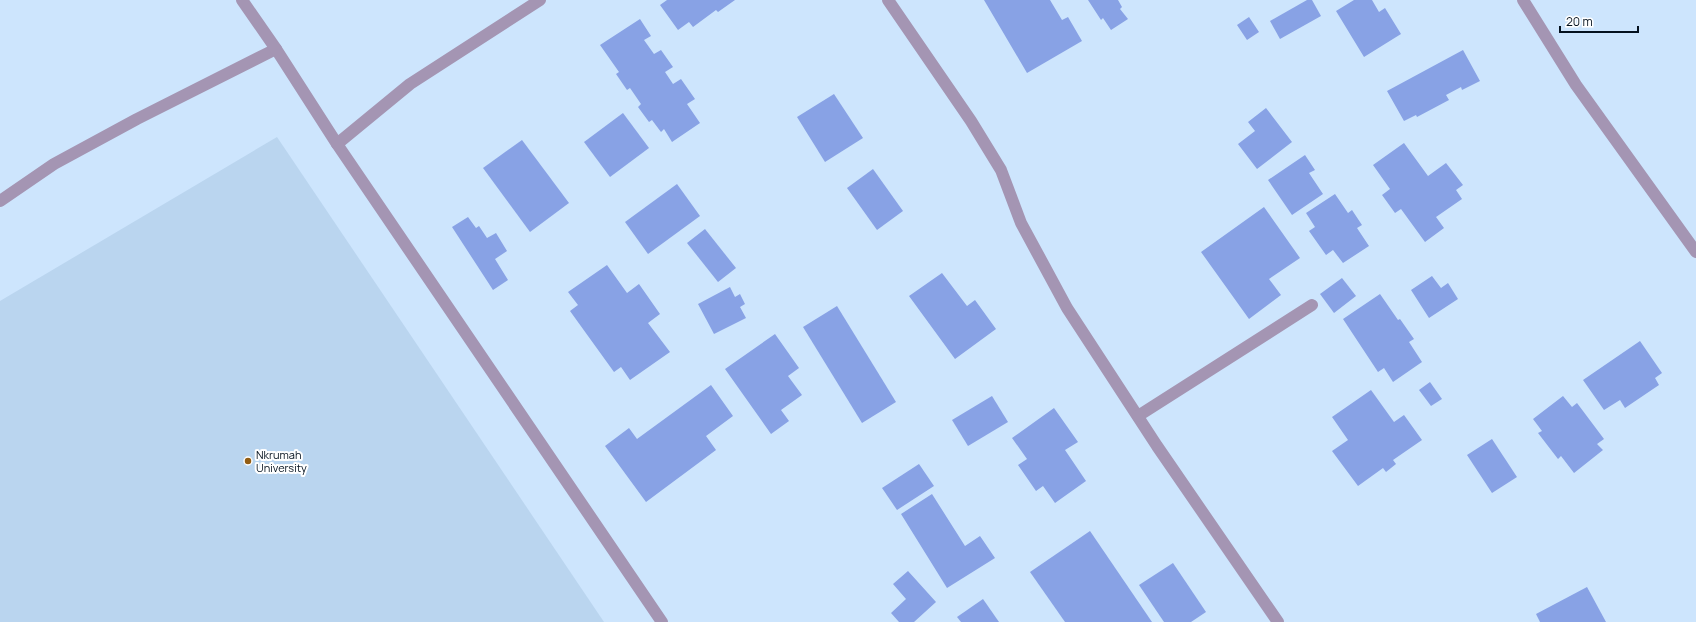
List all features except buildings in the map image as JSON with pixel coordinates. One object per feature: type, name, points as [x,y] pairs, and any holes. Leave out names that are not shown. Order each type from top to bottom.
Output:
[{"type":"street","points":[[242,0],[276,48],[337,144],[662,622]]},
{"type":"street","points":[[337,144],[410,84],[540,0]]},
{"type":"street","points":[[888,0],[971,121],[1001,170],[1021,223],[1067,308],[1138,416],[1278,622]]},
{"type":"street","points":[[1523,0],[1576,85],[1696,252]]},
{"type":"street","points":[[0,201],[54,164],[137,119],[276,48]]},
{"type":"street","points":[[1138,416],[1312,305]]},
{"type":"shaded area","name":"Nkrumah University","points":[[277,137],[604,622],[0,622],[0,301]]},
{"type":"place","name":"Nkrumah University","points":[[248,461]]}]
